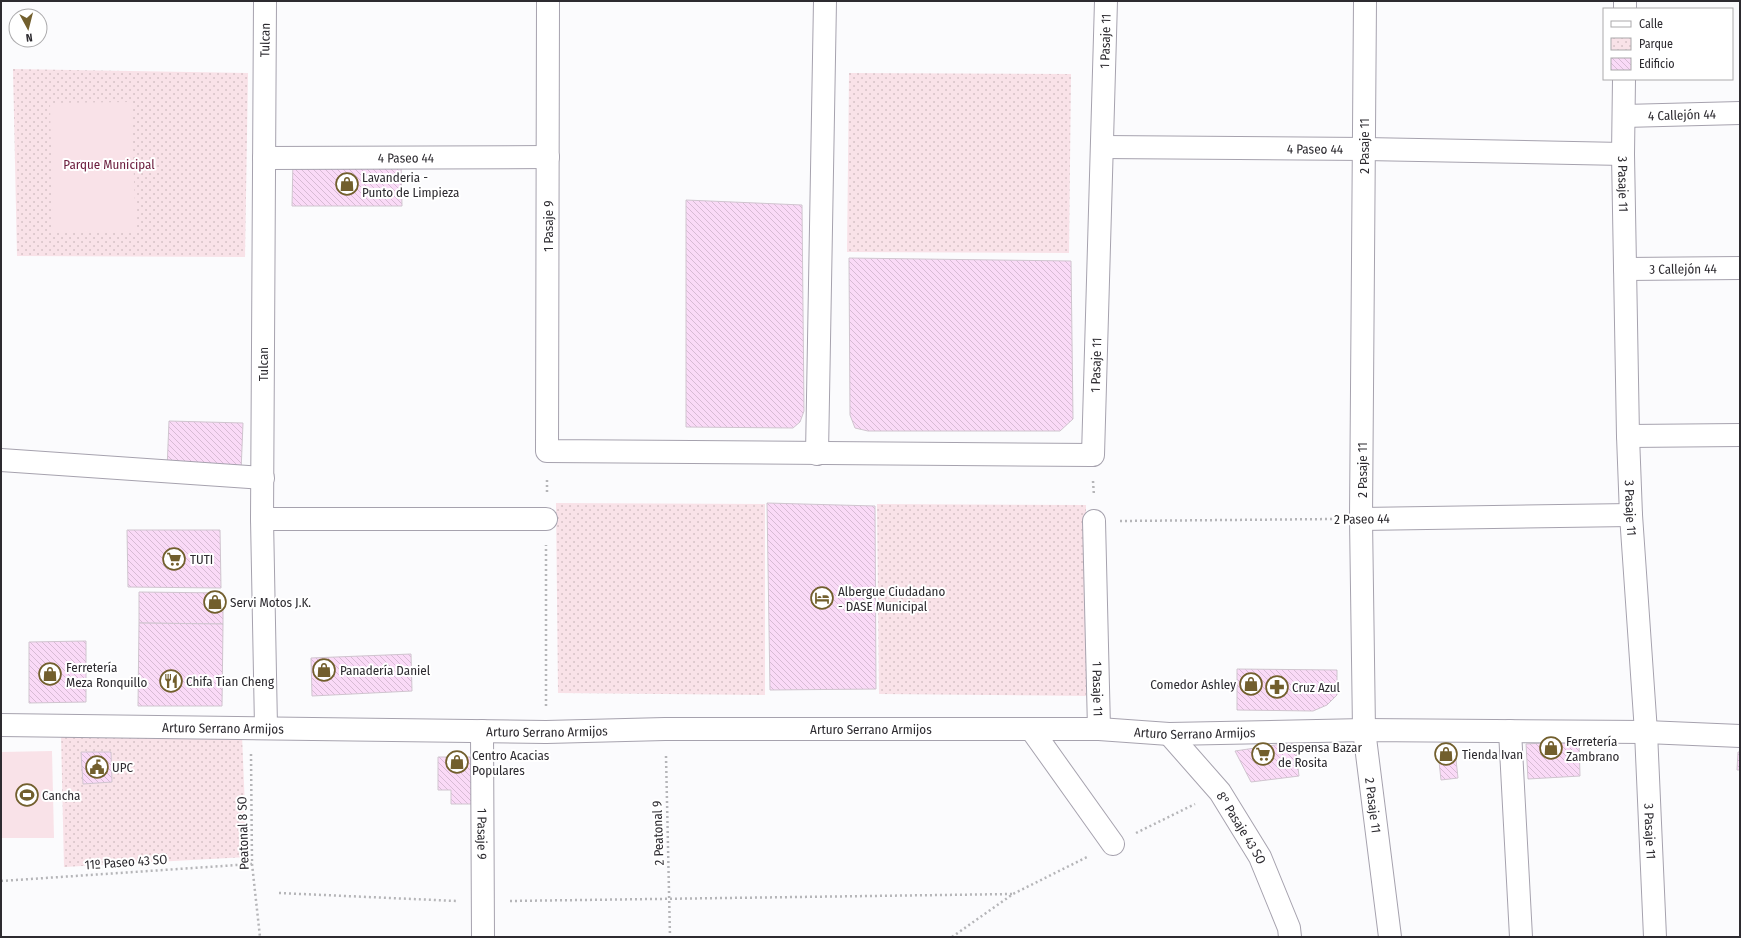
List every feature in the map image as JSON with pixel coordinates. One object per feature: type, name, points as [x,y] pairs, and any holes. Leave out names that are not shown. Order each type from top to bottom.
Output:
[{"type":"street","name":"Tulcan","points":[[259,727],[263,478],[265,1]]},
{"type":"street","name":"1 Pasaje 9","points":[[547,451],[548,1]]},
{"type":"street","points":[[817,454],[825,1]]},
{"type":"street","name":"1 Pasaje 11","points":[[1093,455],[1106,1]]},
{"type":"street","name":"2 Pasaje 11","points":[[1365,1],[1361,519],[1364,730],[1390,937]]},
{"type":"street","name":"3 Pasaje 11","points":[[1624,80],[1623,154],[1628,436],[1631,515],[1646,732],[1655,937]]},
{"type":"street","name":"4 Callejón 44","points":[[1624,116],[1740,113]]},
{"type":"street","name":"4 Paseo 44","points":[[1102,147],[1364,149],[1623,154]]},
{"type":"street","name":"4 Paseo 44","points":[[264,158],[548,157]]},
{"type":"street","name":"3 Callejón 44","points":[[1625,270],[1740,268]]},
{"type":"street","points":[[1628,436],[1740,435]]},
{"type":"street","points":[[547,451],[1093,455]]},
{"type":"street","points":[[1,460],[263,478]]},
{"type":"street","name":"2 Paseo 44","points":[[1361,519],[1631,515]]},
{"type":"street","points":[[262,519],[546,519]]},
{"type":"street","name":"1 Pasaje 11","points":[[1094,521],[1099,729]]},
{"type":"street","name":"Arturo Serrano Armijos","points":[[1,725],[259,727],[546,732],[665,730],[1099,729],[1169,734],[1364,730],[1646,732],[1740,736]]},
{"type":"street","points":[[1031,729],[1113,844]]},
{"type":"street","name":"1 Pasaje 9","points":[[482,730],[483,937]]},
{"type":"street","points":[[1510,731],[1521,937]]},
{"type":"street","name":"8° Pasaje 43 SO","points":[[1169,734],[1220,792],[1260,858],[1284,934]]},
{"type":"path","points":[[546,732],[547,451]]},
{"type":"path","points":[[1093,455],[1094,521]]},
{"type":"path","name":"2 Paseo 44","points":[[1094,521],[1361,519]]},
{"type":"path","name":"Peatonal 8 SO","points":[[259,727],[252,864],[260,937]]},
{"type":"path","name":"2 Peatonal 9","points":[[665,730],[670,937]]},
{"type":"path","points":[[952,937],[1013,894],[1220,792]]},
{"type":"path","name":"11º Paseo 43 SO","points":[[1,881],[252,864]]},
{"type":"path","points":[[279,893],[483,902],[1013,894]]},
{"type":"green space","name":"Parque Municipal","points":[[13,69],[248,73],[245,257],[17,256]]},
{"type":"green space","points":[[849,73],[1071,74],[1069,253],[847,252]]},
{"type":"green space","points":[[131,102],[136,232],[53,232],[50,103]]},
{"type":"green space","points":[[556,503],[765,504],[765,695],[558,693]]},
{"type":"green space","points":[[877,504],[1086,505],[1086,696],[879,694]]},
{"type":"green space","points":[[61,735],[242,735],[247,857],[64,867]]},
{"type":"green space","name":"Cancha","points":[[52,751],[54,838],[1,838],[1,752]]},
{"type":"building","name":"Lavanderia - Punto de Limpieza","points":[[293,160],[401,162],[402,206],[292,206]]},
{"type":"building","points":[[686,200],[802,205],[804,411],[800,422],[793,428],[686,427]]},
{"type":"building","points":[[849,258],[1071,261],[1073,419],[1060,431],[868,431],[855,428],[850,415]]},
{"type":"building","points":[[169,421],[243,423],[241,472],[167,470]]},
{"type":"building","name":"Albergue Ciudadano - DASE Municipal","points":[[767,503],[875,506],[876,689],[770,690]]},
{"type":"building","name":"TUTI","points":[[127,530],[220,530],[221,588],[128,587]]},
{"type":"building","points":[[139,592],[223,593],[223,624],[139,623]]},
{"type":"building","points":[[139,623],[223,624],[222,706],[138,706]]},
{"type":"building","points":[[86,641],[86,702],[29,703],[29,642]]},
{"type":"building","points":[[411,654],[412,691],[312,696],[311,658]]},
{"type":"building","points":[[1237,669],[1337,670],[1337,695],[1327,705],[1313,711],[1237,710]]},
{"type":"building","points":[[1579,741],[1580,776],[1528,779],[1526,744]]},
{"type":"building","points":[[1295,742],[1299,776],[1251,782],[1235,751]]},
{"type":"building","points":[[1455,750],[1458,778],[1441,780],[1438,752]]},
{"type":"building","name":"UPC","points":[[81,752],[111,752],[112,782],[83,784]]},
{"type":"building","points":[[1738,752],[1740,752],[1740,770],[1737,770]]},
{"type":"building","points":[[438,757],[472,757],[472,804],[451,804],[451,790],[438,790]]},
{"type":"place","name":"Lavanderia - Punto de Limpieza","points":[[347,184]]},
{"type":"place","name":"TUTI","points":[[174,559]]},
{"type":"place","name":"Albergue Ciudadano - DASE Municipal","points":[[822,598]]},
{"type":"place","name":"Servi Motos J.K.","points":[[215,602]]},
{"type":"place","name":"Panadería Daniel","points":[[324,670]]},
{"type":"place","name":"Ferretería Meza Ronquillo","points":[[50,674]]},
{"type":"place","name":"Chifa Tian Cheng","points":[[171,681]]},
{"type":"place","name":"Comedor Ashley","points":[[1251,684]]},
{"type":"place","name":"Cruz Azul","points":[[1277,687]]},
{"type":"place","name":"Ferretería Zambrano","points":[[1551,748]]},
{"type":"place","name":"Despensa Bazar de Rosita","points":[[1263,754]]},
{"type":"place","name":"Tienda Ivan","points":[[1446,754]]},
{"type":"place","name":"Centro Acacias Populares","points":[[457,762]]},
{"type":"place","name":"UPC","points":[[97,767]]},
{"type":"place","name":"Cancha","points":[[27,795]]}]
